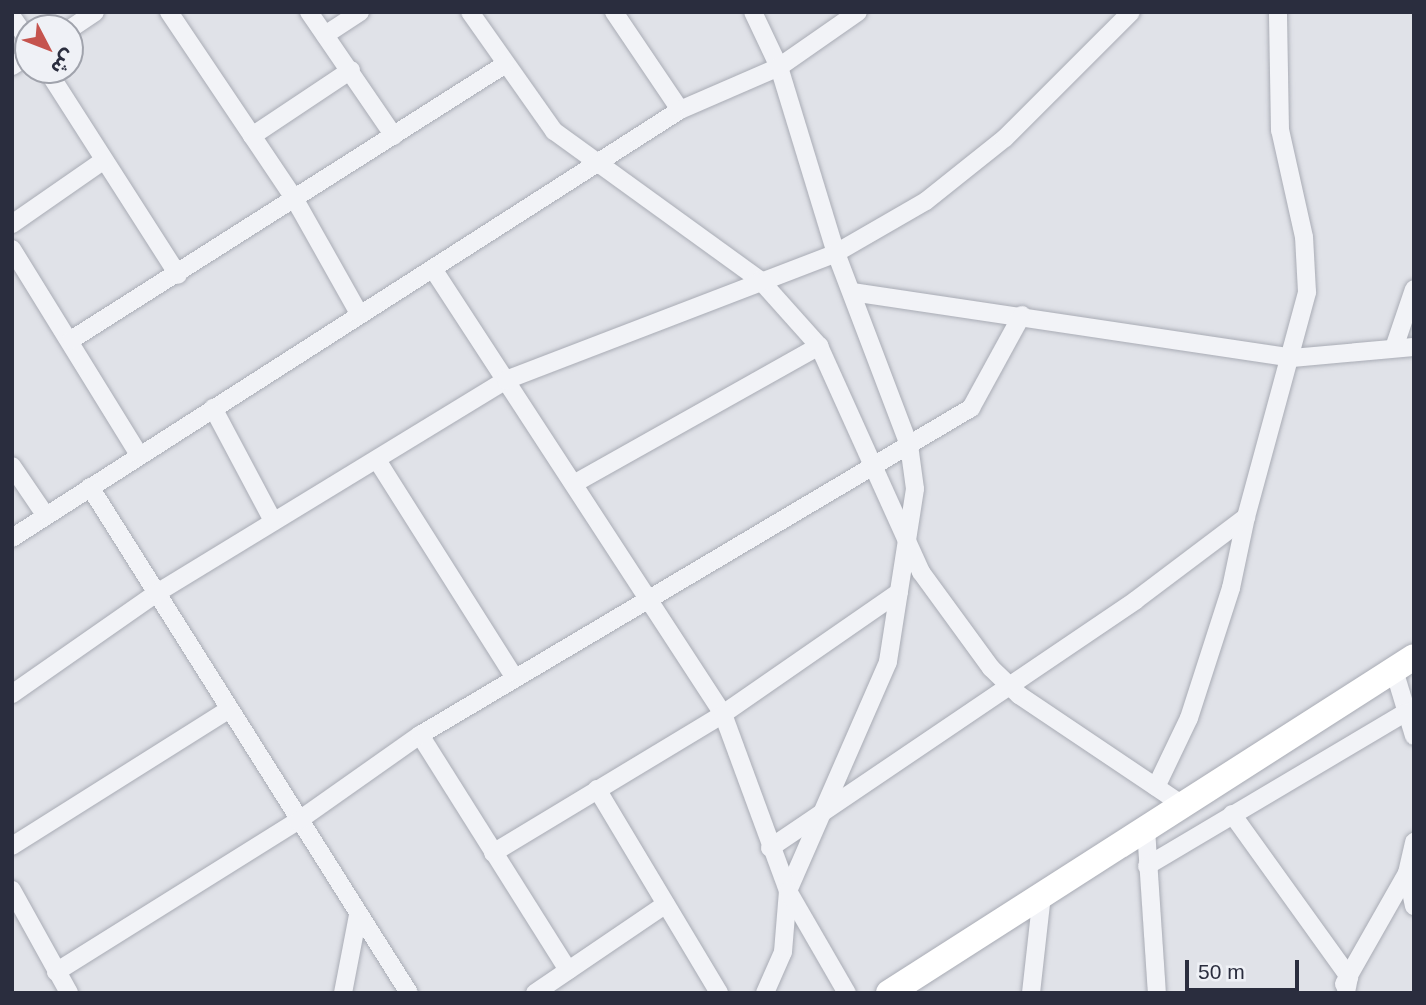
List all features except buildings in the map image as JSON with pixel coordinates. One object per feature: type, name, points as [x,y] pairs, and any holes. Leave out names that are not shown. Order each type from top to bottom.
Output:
[{"type":"highway","points":[[889,993],[1404,664]]},
{"type":"street","points":[[169,12],[294,198],[360,315]]},
{"type":"street","points":[[309,12],[394,136]]},
{"type":"street","points":[[325,35],[360,12]]},
{"type":"street","points":[[470,12],[504,65],[554,131],[760,280],[819,346],[848,399],[870,464],[909,542],[957,628],[1006,684],[1183,805]]},
{"type":"street","points":[[614,12],[680,110]]},
{"type":"street","points":[[752,12],[779,67],[836,253],[909,445],[915,489],[909,542],[881,685],[788,891],[783,952],[765,993]]},
{"type":"street","points":[[12,538],[360,315],[435,272],[680,110],[779,67],[858,12]]},
{"type":"street","points":[[12,694],[157,593],[506,380],[836,253],[965,173],[1131,12]]},
{"type":"street","points":[[1156,788],[1189,718],[1231,588],[1246,517],[1292,358],[1308,268],[1280,130],[1278,12]]},
{"type":"street","points":[[71,340],[178,275],[504,65]]},
{"type":"street","points":[[252,136],[351,70]]},
{"type":"street","points":[[56,84],[178,275]]},
{"type":"street","points":[[12,224],[104,160]]},
{"type":"street","points":[[12,249],[71,340],[139,455]]},
{"type":"street","points":[[435,272],[577,482],[646,600],[723,714],[788,891],[847,993]]},
{"type":"street","points":[[1394,348],[1414,289]]},
{"type":"street","points":[[852,292],[1022,315],[1292,358],[1414,347]]},
{"type":"street","points":[[56,972],[298,821],[420,735],[870,464],[909,445],[984,393],[1022,315]]},
{"type":"street","points":[[577,482],[819,346]]},
{"type":"street","points":[[213,408],[273,522]]},
{"type":"street","points":[[377,460],[514,677]]},
{"type":"street","points":[[12,466],[46,516]]},
{"type":"street","points":[[90,487],[228,710],[409,993]]},
{"type":"street","points":[[770,848],[1246,517]]},
{"type":"street","points":[[493,853],[723,714],[899,592]]},
{"type":"street","points":[[1404,664],[1406,712],[1414,736]]},
{"type":"street","points":[[12,846],[228,710]]},
{"type":"street","points":[[1147,866],[1406,712]]},
{"type":"street","points":[[420,735],[568,970]]},
{"type":"street","points":[[597,789],[719,993]]},
{"type":"street","points":[[1232,814],[1348,985]]},
{"type":"street","points":[[1146,829],[1157,993]]},
{"type":"street","points":[[1338,993],[1348,985],[1407,873],[1414,842]]},
{"type":"street","points":[[1407,873],[1414,906]]},
{"type":"street","points":[[12,890],[69,993]]},
{"type":"street","points":[[1031,993],[1042,895]]},
{"type":"street","points":[[535,993],[666,904]]},
{"type":"street","points":[[343,993],[358,915]]}]
